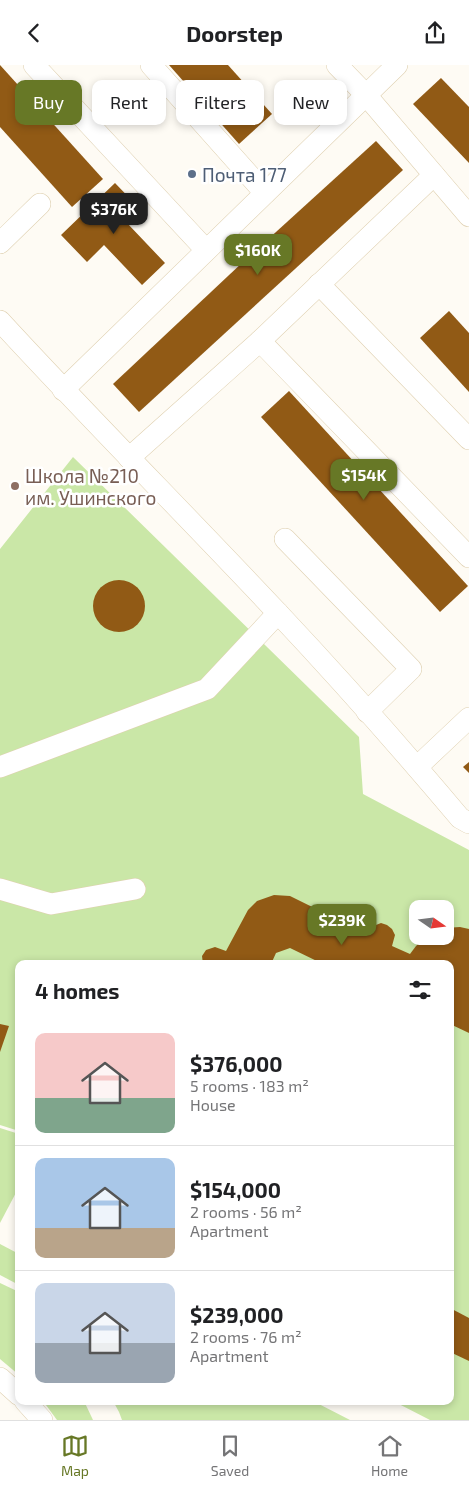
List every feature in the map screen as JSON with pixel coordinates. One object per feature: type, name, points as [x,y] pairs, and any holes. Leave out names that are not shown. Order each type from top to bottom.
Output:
[{"type":"street","points":[[34,65],[206,250]]},
{"type":"street","points":[[151,65],[265,193]]},
{"type":"street","points":[[337,65],[366,95],[469,216]]},
{"type":"street","points":[[63,390],[397,65]]},
{"type":"street","points":[[129,458],[260,341],[434,175]]},
{"type":"street","points":[[0,243],[40,204]]},
{"type":"street","points":[[319,285],[469,439]]},
{"type":"street","points":[[0,321],[63,390],[278,613],[417,767],[460,818],[469,823]]},
{"type":"street","points":[[260,341],[469,557]]},
{"type":"street","points":[[285,539],[411,669],[367,712]]},
{"type":"street","points":[[0,767],[207,689],[278,613]]},
{"type":"street","points":[[417,767],[469,718]]},
{"type":"street","points":[[0,889],[51,904],[135,889]]},
{"type":"street","points":[[0,1379],[15,1392]]},
{"type":"street","points":[[29,1405],[42,1420]]},
{"type":"green space","points":[[73,457],[359,737],[363,794],[469,850],[469,1420],[430,1420],[401,1405],[454,1405],[454,960],[15,960],[15,1130],[0,1125],[0,549]]},
{"type":"green space","points":[[0,1128],[15,1133],[15,1195],[0,1223]]},
{"type":"green space","points":[[0,1244],[15,1252],[15,1283],[0,1275]]},
{"type":"green space","points":[[0,1283],[15,1290],[15,1372],[0,1359]]},
{"type":"green space","points":[[46,1405],[86,1405],[93,1420],[57,1420]]},
{"type":"green space","points":[[115,1405],[321,1405],[350,1420],[122,1420]]},
{"type":"building","points":[[0,65],[15,82],[15,125],[54,125],[103,179],[72,207],[0,127]]},
{"type":"building","points":[[169,65],[228,65],[241,80],[182,80]]},
{"type":"building","points":[[441,78],[469,107],[469,163],[413,104]]},
{"type":"building","points":[[264,105],[272,114],[264,121]]},
{"type":"building","points":[[222,125],[260,125],[239,144]]},
{"type":"building","points":[[376,141],[403,170],[139,412],[113,384]]},
{"type":"building","points":[[115,183],[141,210],[127,223],[165,263],[142,285],[104,245],[87,262],[61,235]]},
{"type":"building","points":[[449,311],[469,333],[469,392],[420,338]]},
{"type":"building","points":[[289,391],[468,586],[440,612],[261,417]]},
{"type":"building","points":[[119,580],[129,582],[137,588],[143,596],[145,606],[143,616],[137,624],[129,630],[119,632],[109,630],[101,624],[95,616],[93,606],[95,596],[101,588],[109,582]]},
{"type":"building","points":[[469,762],[469,773],[463,767]]},
{"type":"building","points":[[274,895],[290,896],[367,934],[376,925],[381,923],[387,925],[395,935],[392,946],[410,954],[417,945],[454,945],[454,927],[469,929],[469,1033],[454,1026],[454,960],[315,960],[290,948],[276,953],[273,960],[202,960],[202,956],[206,950],[215,947],[226,951],[248,910],[257,901]]},
{"type":"building","points":[[0,1024],[9,1026],[0,1052]]},
{"type":"building","points":[[454,1310],[469,1318],[469,1361],[454,1354]]},
{"type":"place","name":"Почта 177","points":[[192,174]]},
{"type":"place","name":"Школа №210 им. Ушинского","points":[[15,486]]}]
